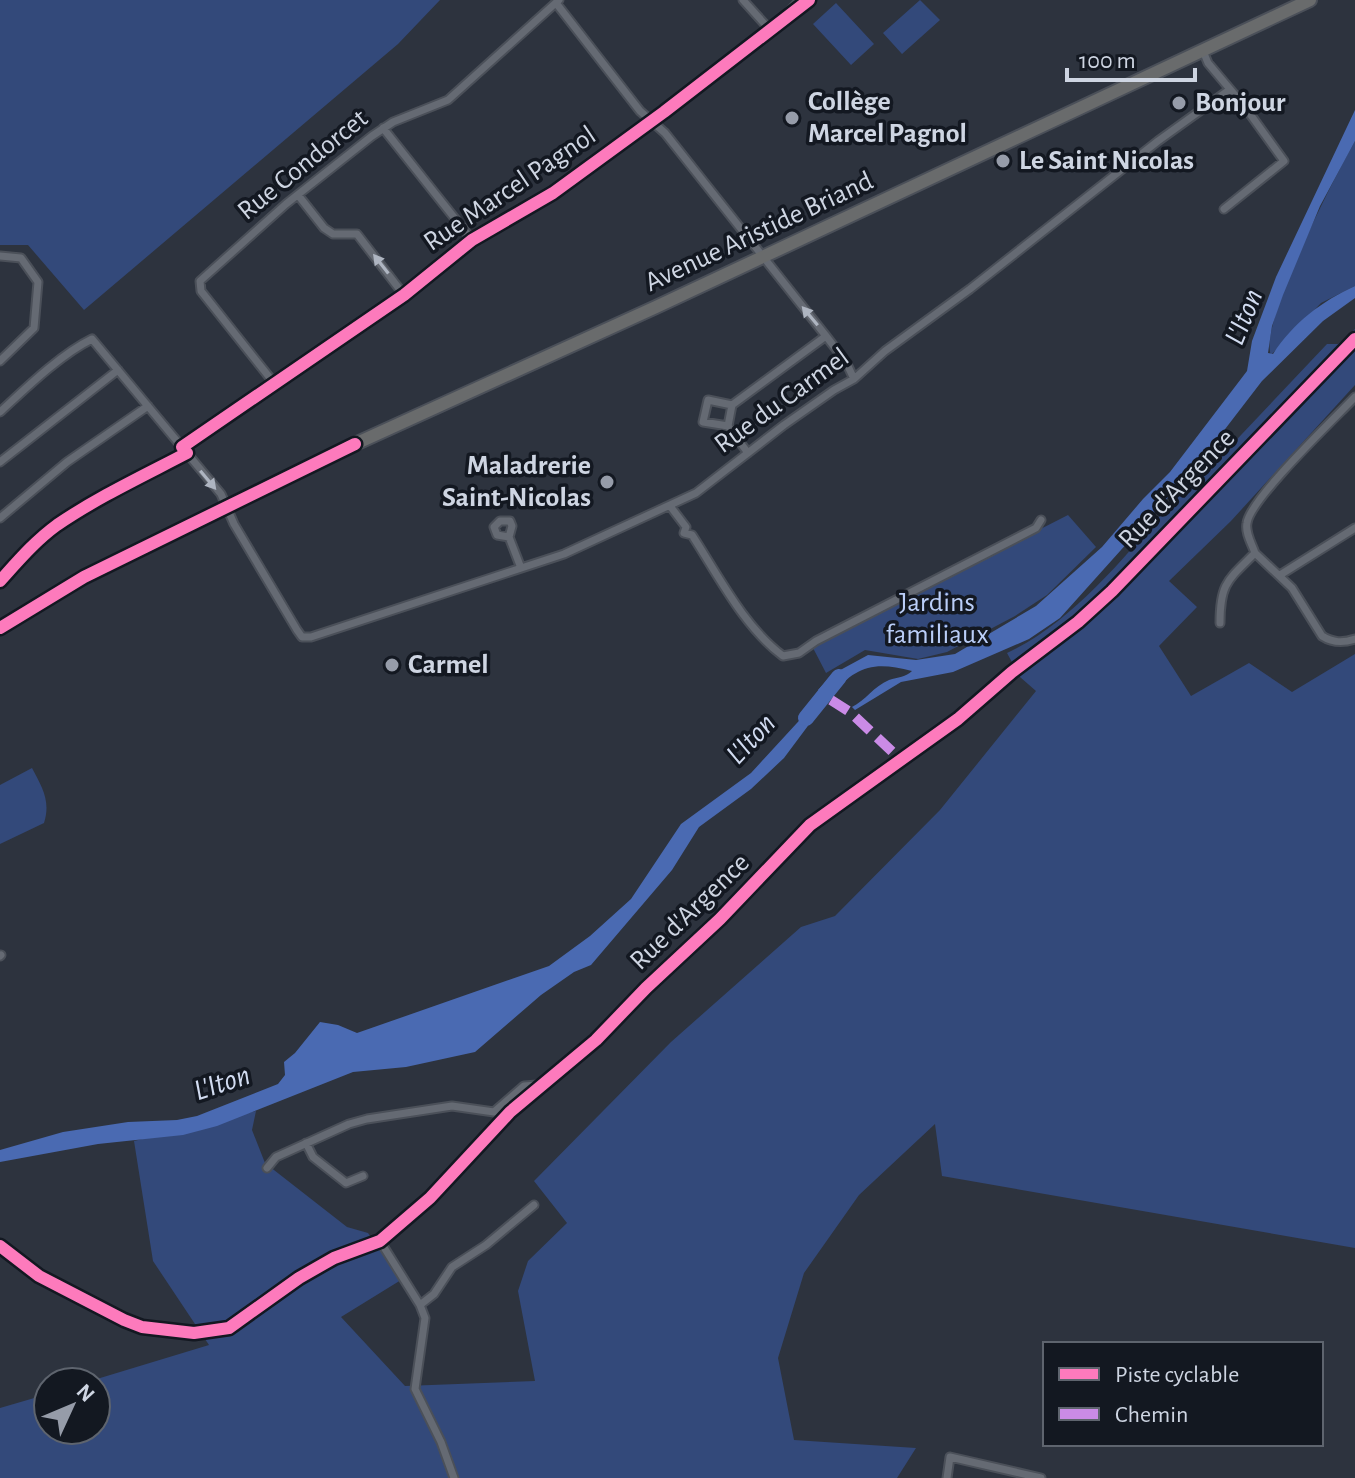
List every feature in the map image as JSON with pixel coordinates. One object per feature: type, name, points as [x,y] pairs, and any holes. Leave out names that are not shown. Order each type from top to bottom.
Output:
[{"type":"main road","name":"Avenue Aristide Briand","points":[[0,628],[84,577],[355,444],[656,307],[1309,0]]},
{"type":"street","points":[[743,0],[770,30]]},
{"type":"street","name":"Rue Marcel Pagnol","points":[[783,20],[800,0]]},
{"type":"street","name":"Rue Marcel Pagnol","points":[[0,580],[56,526],[184,450],[274,383],[404,295],[472,240],[553,193],[809,0]]},
{"type":"street","points":[[557,1],[650,122],[665,133],[826,336],[846,362],[854,379]]},
{"type":"street","name":"Rue Condorcet","points":[[274,383],[198,285],[298,195],[383,128],[448,100],[557,1]]},
{"type":"street","points":[[1203,51],[1208,63],[1284,161],[1224,209]]},
{"type":"street","name":"Rue du Carmel","points":[[227,508],[302,637],[311,637],[564,554],[696,493],[834,390],[854,379],[885,351],[1229,90]]},
{"type":"street","points":[[383,128],[472,240]]},
{"type":"street","points":[[298,195],[324,228],[333,234],[357,234],[404,295]]},
{"type":"street","points":[[0,256],[21,258],[38,282],[34,328],[0,361]]},
{"type":"street","points":[[728,426],[732,405],[826,336]]},
{"type":"street","points":[[0,412],[92,339],[221,494],[227,508]]},
{"type":"street","name":"Rue d'Argence","points":[[0,1246],[39,1276],[124,1320],[142,1327],[194,1333],[217,1331],[239,1323],[299,1278],[334,1258],[380,1241],[430,1198],[510,1112],[596,1040],[818,819],[958,719],[1089,612],[1355,339]]},
{"type":"street","points":[[0,462],[118,370]]},
{"type":"street","points":[[1355,397],[1277,480],[1247,520],[1246,531],[1255,553],[1292,588],[1322,636],[1344,643],[1355,639]]},
{"type":"street","points":[[732,405],[708,400],[703,422],[728,426],[748,453]]},
{"type":"street","points":[[0,518],[67,462],[148,406]]},
{"type":"street","points":[[670,506],[686,527],[684,533],[692,535],[752,624],[768,645],[783,656],[799,653],[816,641],[1036,528],[1041,520]]},
{"type":"street","points":[[1280,575],[1355,528]]},
{"type":"street","points":[[509,537],[521,568]]},
{"type":"street","points":[[1220,623],[1220,602],[1225,583],[1255,553]]},
{"type":"street","points":[[267,1168],[276,1157],[349,1124],[452,1106],[494,1112],[524,1086],[540,1085]]},
{"type":"street","points":[[306,1143],[313,1157],[346,1183],[363,1176]]},
{"type":"street","points":[[420,1305],[434,1294],[452,1267],[486,1245],[534,1205]]},
{"type":"street","points":[[380,1241],[425,1318],[415,1389],[441,1442],[454,1478]]},
{"type":"street","points":[[947,1478],[950,1457],[1041,1478]]},
{"type":"green space","points":[[0,0],[440,0],[398,44],[84,310],[28,245],[0,245]]},
{"type":"green space","points":[[920,0],[940,20],[902,54],[883,33]]},
{"type":"green space","points":[[836,3],[874,44],[851,65],[813,24]]},
{"type":"green space","points":[[1355,141],[1355,286],[1321,303],[1271,355],[1270,339],[1287,283]]},
{"type":"green space","points":[[1355,329],[1355,385],[1231,521],[1169,581],[1197,607],[1159,646],[1191,696],[1249,663],[1292,692],[1355,654],[1355,1248],[942,1176],[935,1124],[859,1195],[804,1273],[778,1358],[794,1440],[916,1448],[897,1478],[0,1478],[0,1408],[32,1399],[32,1446],[112,1446],[112,1374],[209,1345],[153,1261],[134,1141],[256,1111],[252,1130],[265,1163],[347,1227],[368,1233],[401,1280],[341,1317],[405,1386],[535,1381],[518,1291],[528,1261],[567,1223],[534,1181],[671,1042],[801,927],[835,916],[940,810],[1036,691],[1020,677],[1007,653],[1034,638],[1085,598],[1196,474],[1207,471],[1327,344],[1338,344]]},
{"type":"green space","name":"Jardins familiaux","points":[[1068,515],[1096,547],[1047,595],[1015,616],[947,652],[918,659],[865,650],[826,673],[812,646]]},
{"type":"green space","points":[[32,768],[46,801],[44,823],[0,844],[0,785]]},
{"type":"shaded area","points":[[1355,110],[1355,141],[1320,206],[1283,295],[1272,326],[1268,353],[1273,354],[1309,314],[1355,286],[1355,298],[1323,321],[1262,381],[1199,463],[1060,618],[1029,639],[953,672],[901,682],[855,710],[852,707],[879,686],[912,671],[876,666],[857,672],[831,697],[818,690],[833,674],[868,655],[916,660],[955,654],[1036,606],[1102,547],[1170,472],[1247,371],[1252,341],[1276,277]]},
{"type":"shaded area","points":[[814,701],[822,707],[784,758],[751,789],[699,827],[672,870],[591,965],[574,972],[541,995],[475,1052],[406,1067],[353,1072],[217,1126],[183,1135],[98,1144],[0,1162],[0,1150],[63,1132],[197,1116],[278,1084],[285,1075],[284,1062],[320,1022],[357,1033],[549,966],[590,936],[631,899],[681,824],[751,773]]},
{"type":"waterway","name":"L'Iton","points":[[806,718],[839,677]]},
{"type":"marked path","points":[[831,700],[850,712],[900,759]]},
{"type":"cycle path","points":[[0,581],[34,544],[57,525],[187,453],[182,447],[404,295],[472,240],[553,193],[809,0]]},
{"type":"cycle path","points":[[0,1246],[39,1276],[124,1320],[142,1327],[194,1333],[229,1328],[299,1278],[334,1258],[380,1241],[430,1198],[510,1112],[596,1040],[720,919],[810,825],[958,719],[1112,591],[1355,339]]},
{"type":"cycle path","points":[[0,628],[84,577],[355,444]]},
{"type":"place","name":"Bonjour","points":[[1179,103]]},
{"type":"place","name":"Collège Marcel Pagnol","points":[[792,118]]},
{"type":"place","name":"Le Saint Nicolas","points":[[1003,161]]},
{"type":"place","name":"Maladrerie Saint-Nicolas","points":[[607,482]]},
{"type":"place","name":"Carmel","points":[[392,665]]}]
